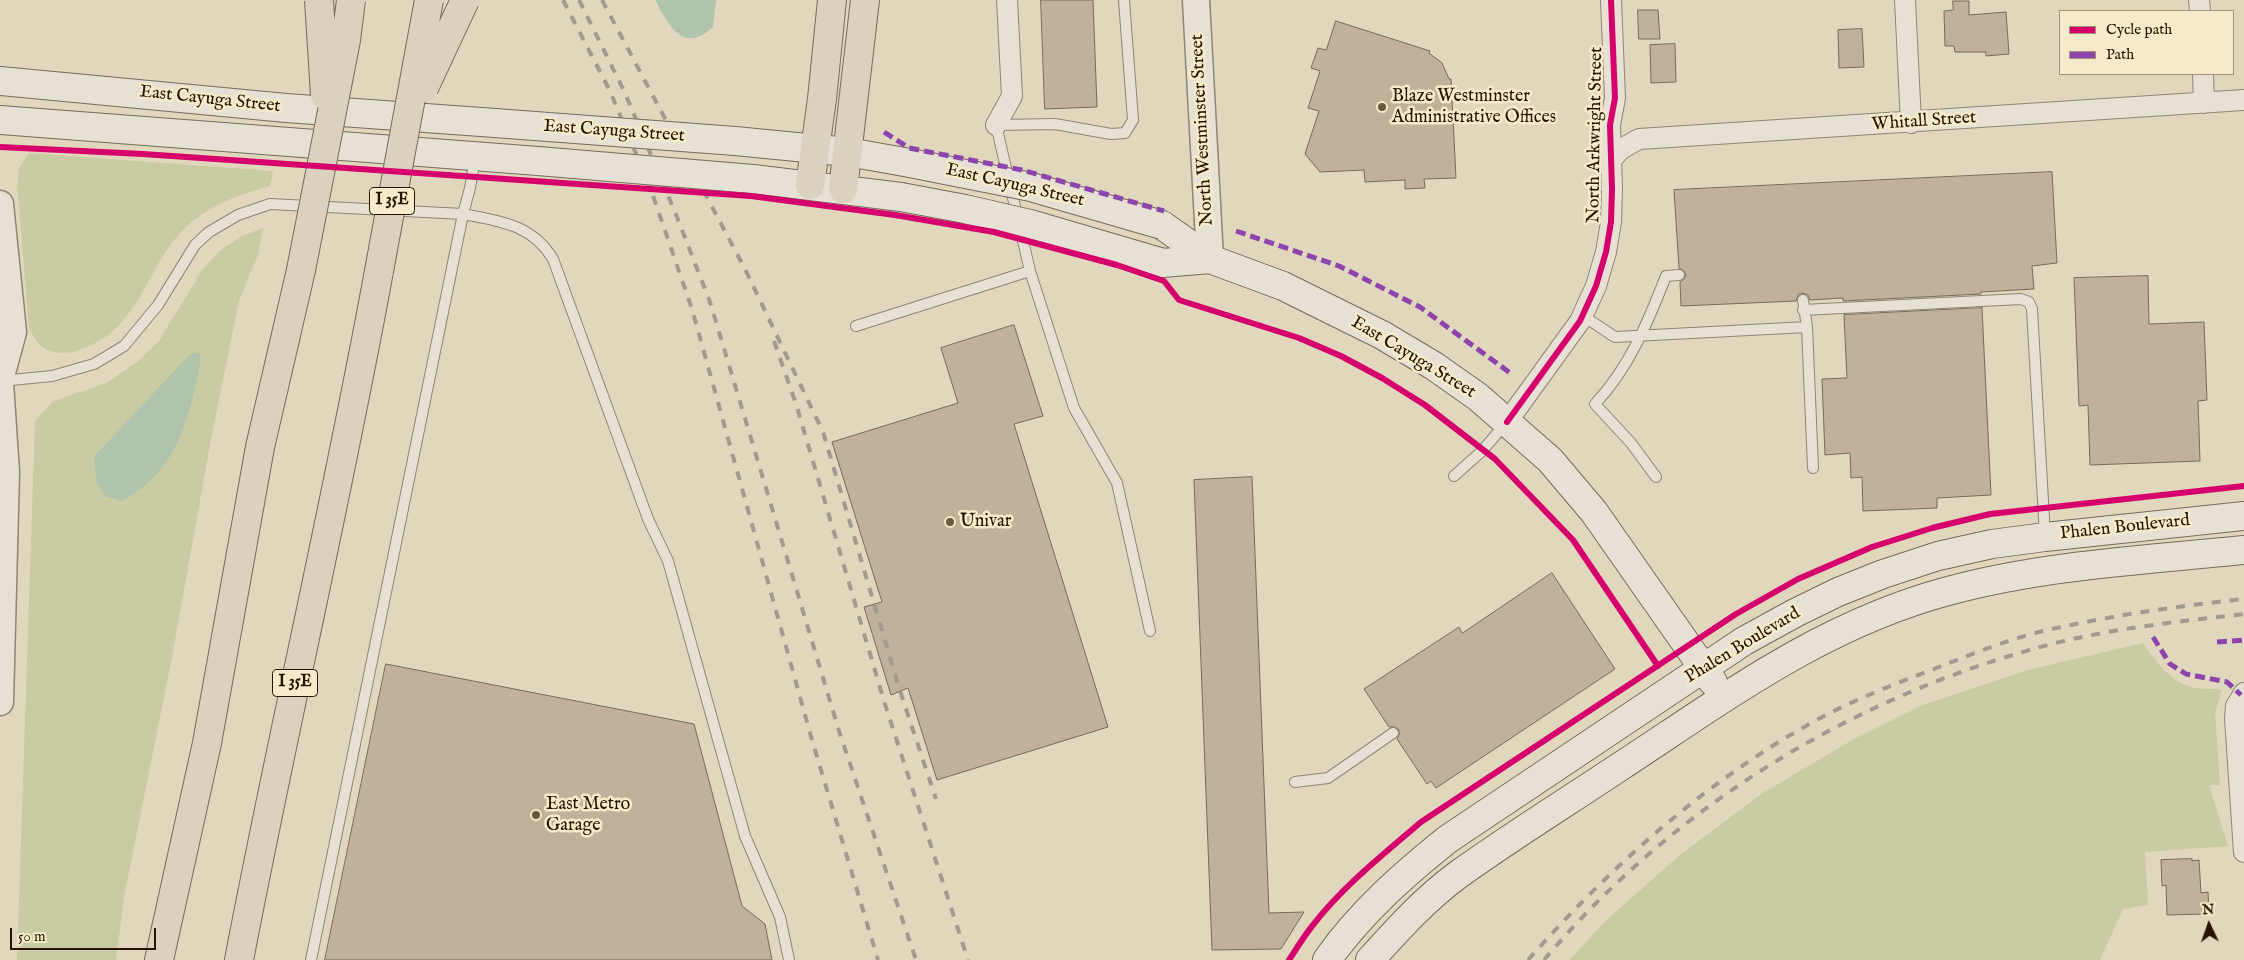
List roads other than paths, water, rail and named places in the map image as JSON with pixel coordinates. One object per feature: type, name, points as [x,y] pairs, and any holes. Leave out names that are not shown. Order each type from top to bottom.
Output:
[{"type":"highway","points":[[319,0],[327,134]]},
{"type":"highway","points":[[159,960],[207,743],[260,447],[301,270],[351,0]]},
{"type":"highway","name":"I 35E","points":[[239,960],[266,818],[353,406],[429,0]]},
{"type":"highway","points":[[405,131],[465,0]]},
{"type":"highway","points":[[810,185],[824,89],[832,0]]},
{"type":"highway","points":[[843,189],[865,0]]},
{"type":"main road","name":"East Cayuga Street","points":[[0,81],[286,108],[848,152],[1031,187],[1162,225],[1210,259],[1282,286],[1382,335],[1434,366],[1478,397],[1550,460],[1594,512],[1724,698]]},
{"type":"main road","name":"East Cayuga Street","points":[[0,120],[538,161],[810,185],[900,197],[965,209],[1030,224],[1163,263],[1210,259]]},
{"type":"main road","name":"Phalen Boulevard","points":[[1328,960],[1344,935],[1379,899],[1408,871],[1448,839],[1744,641],[1795,613],[1883,574],[1956,552],[1992,544],[2244,516]]},
{"type":"main road","name":"Phalen Boulevard","points":[[1370,960],[1404,923],[1458,875],[1773,666],[1853,624],[1947,591],[1995,579],[2037,572],[2244,550]]},
{"type":"street","points":[[996,125],[1012,96],[1007,0]]},
{"type":"street","name":"North Westminster Street","points":[[1196,0],[1210,259]]},
{"type":"street","name":"North Arkwright Street","points":[[1507,422],[1555,358],[1583,316],[1596,286],[1606,252],[1611,222],[1612,159],[1610,125],[1615,98],[1611,0]]},
{"type":"street","points":[[1905,0],[1911,123]]},
{"type":"street","points":[[2203,75],[2204,103]]},
{"type":"street","name":"Whitall Street","points":[[1612,159],[1621,149],[1639,139],[1911,123],[2244,100]]},
{"type":"street","points":[[0,204],[13,332],[0,381],[6,472],[0,702]]},
{"type":"street","points":[[2242,694],[2236,706],[2235,718],[2244,852]]},
{"type":"lane","points":[[1124,0],[1133,120],[1125,133],[1110,134],[1055,124],[996,125],[1030,272],[1074,408],[1117,483],[1150,631]]},
{"type":"lane","points":[[311,960],[475,156]]},
{"type":"lane","points":[[0,381],[52,376],[94,364],[124,346],[158,305],[196,245],[209,232],[238,215],[270,204],[463,214],[510,223],[539,241],[553,259],[648,519],[668,561],[745,836],[780,917],[789,960]]},
{"type":"lane","points":[[856,326],[1030,272]]},
{"type":"lane","points":[[1656,477],[1631,443],[1595,404],[1608,390],[1642,336],[1666,276],[1679,275]]},
{"type":"lane","points":[[1814,468],[1808,327],[1803,305],[2021,299],[2029,302],[2032,309],[2045,537]]},
{"type":"lane","points":[[1583,316],[1615,336],[1808,327]]},
{"type":"lane","points":[[1454,476],[1482,451],[1507,422]]},
{"type":"lane","points":[[1295,782],[1328,778],[1393,733]]},
{"type":"railway","points":[[563,0],[610,91],[651,190],[692,309],[812,740],[878,960]]},
{"type":"railway","points":[[579,0],[625,93],[710,302],[839,731],[916,960]]},
{"type":"railway","points":[[602,0],[745,269],[823,432],[900,691],[936,799]]},
{"type":"railway","points":[[774,341],[796,404],[884,701],[968,960]]},
{"type":"railway","points":[[1528,960],[1594,890],[1665,825],[1742,766],[1824,716],[1906,680],[2022,637],[2123,615],[2244,599]]},
{"type":"railway","points":[[1544,960],[1594,905],[1648,855],[1706,809],[1767,767],[1831,730],[1898,697],[1966,670],[2037,648],[2114,631],[2244,614]]},
{"type":"place","name":"Blaze Westminster Administrative Offices","points":[[1382,107]]},
{"type":"place","name":"Univar","points":[[950,522]]},
{"type":"place","name":"East Metro Garage","points":[[536,815]]}]
